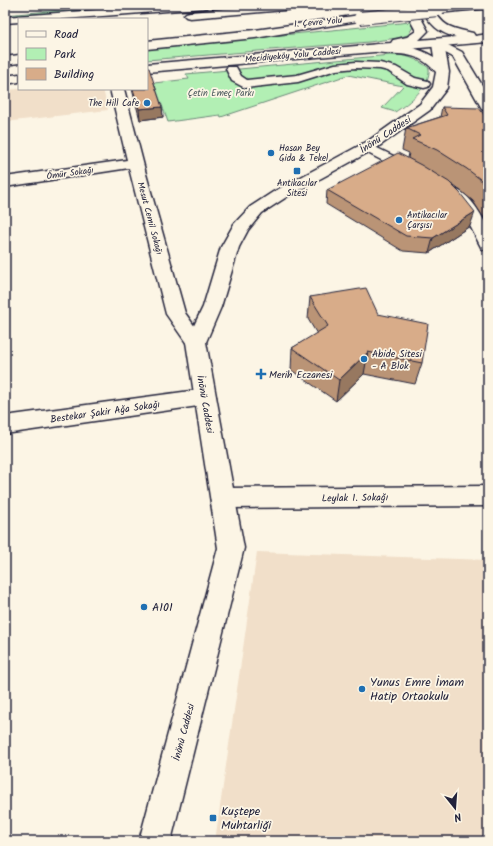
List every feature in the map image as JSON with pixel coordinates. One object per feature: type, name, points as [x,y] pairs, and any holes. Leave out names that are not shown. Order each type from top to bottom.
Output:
[{"type":"main road","points":[[5,12],[79,5]]},
{"type":"main road","points":[[32,18],[206,5]]},
{"type":"main road","name":"1. Çevre Yolu","points":[[148,19],[308,5]]},
{"type":"main road","points":[[376,48],[407,41],[419,35],[422,31],[408,5]]},
{"type":"main road","points":[[424,5],[440,27],[456,34],[488,38]]},
{"type":"main road","name":"1. Çevre Yolu","points":[[148,37],[488,5]]},
{"type":"main road","points":[[148,45],[262,33],[360,18]]},
{"type":"main road","points":[[5,20],[18,19]]},
{"type":"main road","points":[[5,28],[18,27]]},
{"type":"main road","name":"İnönü Caddesi","points":[[155,841],[232,548],[196,342],[212,307],[230,247],[240,228],[256,210],[279,195],[367,147],[425,107],[440,88],[443,72],[438,44],[441,37],[440,27]]},
{"type":"main road","name":"Mecidiyeköy Yolu Caddesi","points":[[148,68],[438,44],[488,38]]},
{"type":"main road","points":[[438,44],[458,55],[488,107]]},
{"type":"main road","points":[[5,50],[18,48]]},
{"type":"main road","points":[[376,48],[401,49],[423,54],[437,64],[443,72]]},
{"type":"main road","points":[[5,61],[18,59]]},
{"type":"main road","points":[[5,80],[18,78]]},
{"type":"main road","name":"Mesut Cemil Sokağı","points":[[117,90],[135,163],[176,314],[196,342]]},
{"type":"main road","points":[[367,147],[436,183],[459,198],[475,217],[488,245]]},
{"type":"main road","name":"Ömür Sokağı","points":[[5,182],[135,163]]},
{"type":"main road","name":"Bestekar Şakir Ağa Sokağı","points":[[5,425],[205,397]]},
{"type":"main road","name":"Leylak 1. Sokağı","points":[[223,498],[488,496]]},
{"type":"street","points":[[232,69],[236,78],[245,84],[298,78],[353,62],[392,69],[411,81],[424,84]]},
{"type":"shaded area","points":[[5,90],[103,90],[108,110],[5,122]]},
{"type":"shaded area","name":"Yunus Emre İmam Hatip Ortaokulu","points":[[257,552],[488,560],[488,841],[215,841]]},
{"type":"green space","points":[[116,5],[161,5],[5,17],[5,15]]},
{"type":"green space","points":[[410,22],[413,27],[408,35],[369,42],[148,60],[148,49]]},
{"type":"green space","name":"Çetin Emeç Parkı","points":[[401,55],[411,58],[429,68],[429,75],[423,87],[412,99],[395,112],[382,108],[403,86],[348,75],[221,117],[220,115],[168,122],[154,83],[189,79],[186,74]]},
{"type":"building","points":[[149,68],[162,107],[139,109],[133,90],[148,90]]},
{"type":"building","points":[[442,107],[479,108],[488,120],[488,191],[480,179],[467,169],[437,150],[412,139],[420,135],[406,128],[447,115]]},
{"type":"building","points":[[398,153],[449,182],[475,212],[433,238],[406,236],[327,190]]},
{"type":"building","points":[[366,288],[378,314],[428,324],[422,363],[368,352],[339,380],[292,348],[328,326],[310,297]]},
{"type":"place","name":"The Hill Cafe","points":[[147,103]]},
{"type":"place","name":"Hasan Bey Gida & Tekel","points":[[271,153]]},
{"type":"place","name":"Antikacılar Sitesi","points":[[297,171]]},
{"type":"place","name":"Antikacılar Çarşısı","points":[[399,220]]},
{"type":"place","name":"Abide Sitesi - A Blok","points":[[364,359]]},
{"type":"place","name":"Merih Eczanesi","points":[[261,374]]},
{"type":"place","name":"A101","points":[[144,607]]},
{"type":"place","name":"Yunus Emre İmam Hatip Ortaokulu","points":[[362,689]]},
{"type":"place","name":"Kuştepe Muhtarliği","points":[[213,818]]}]
